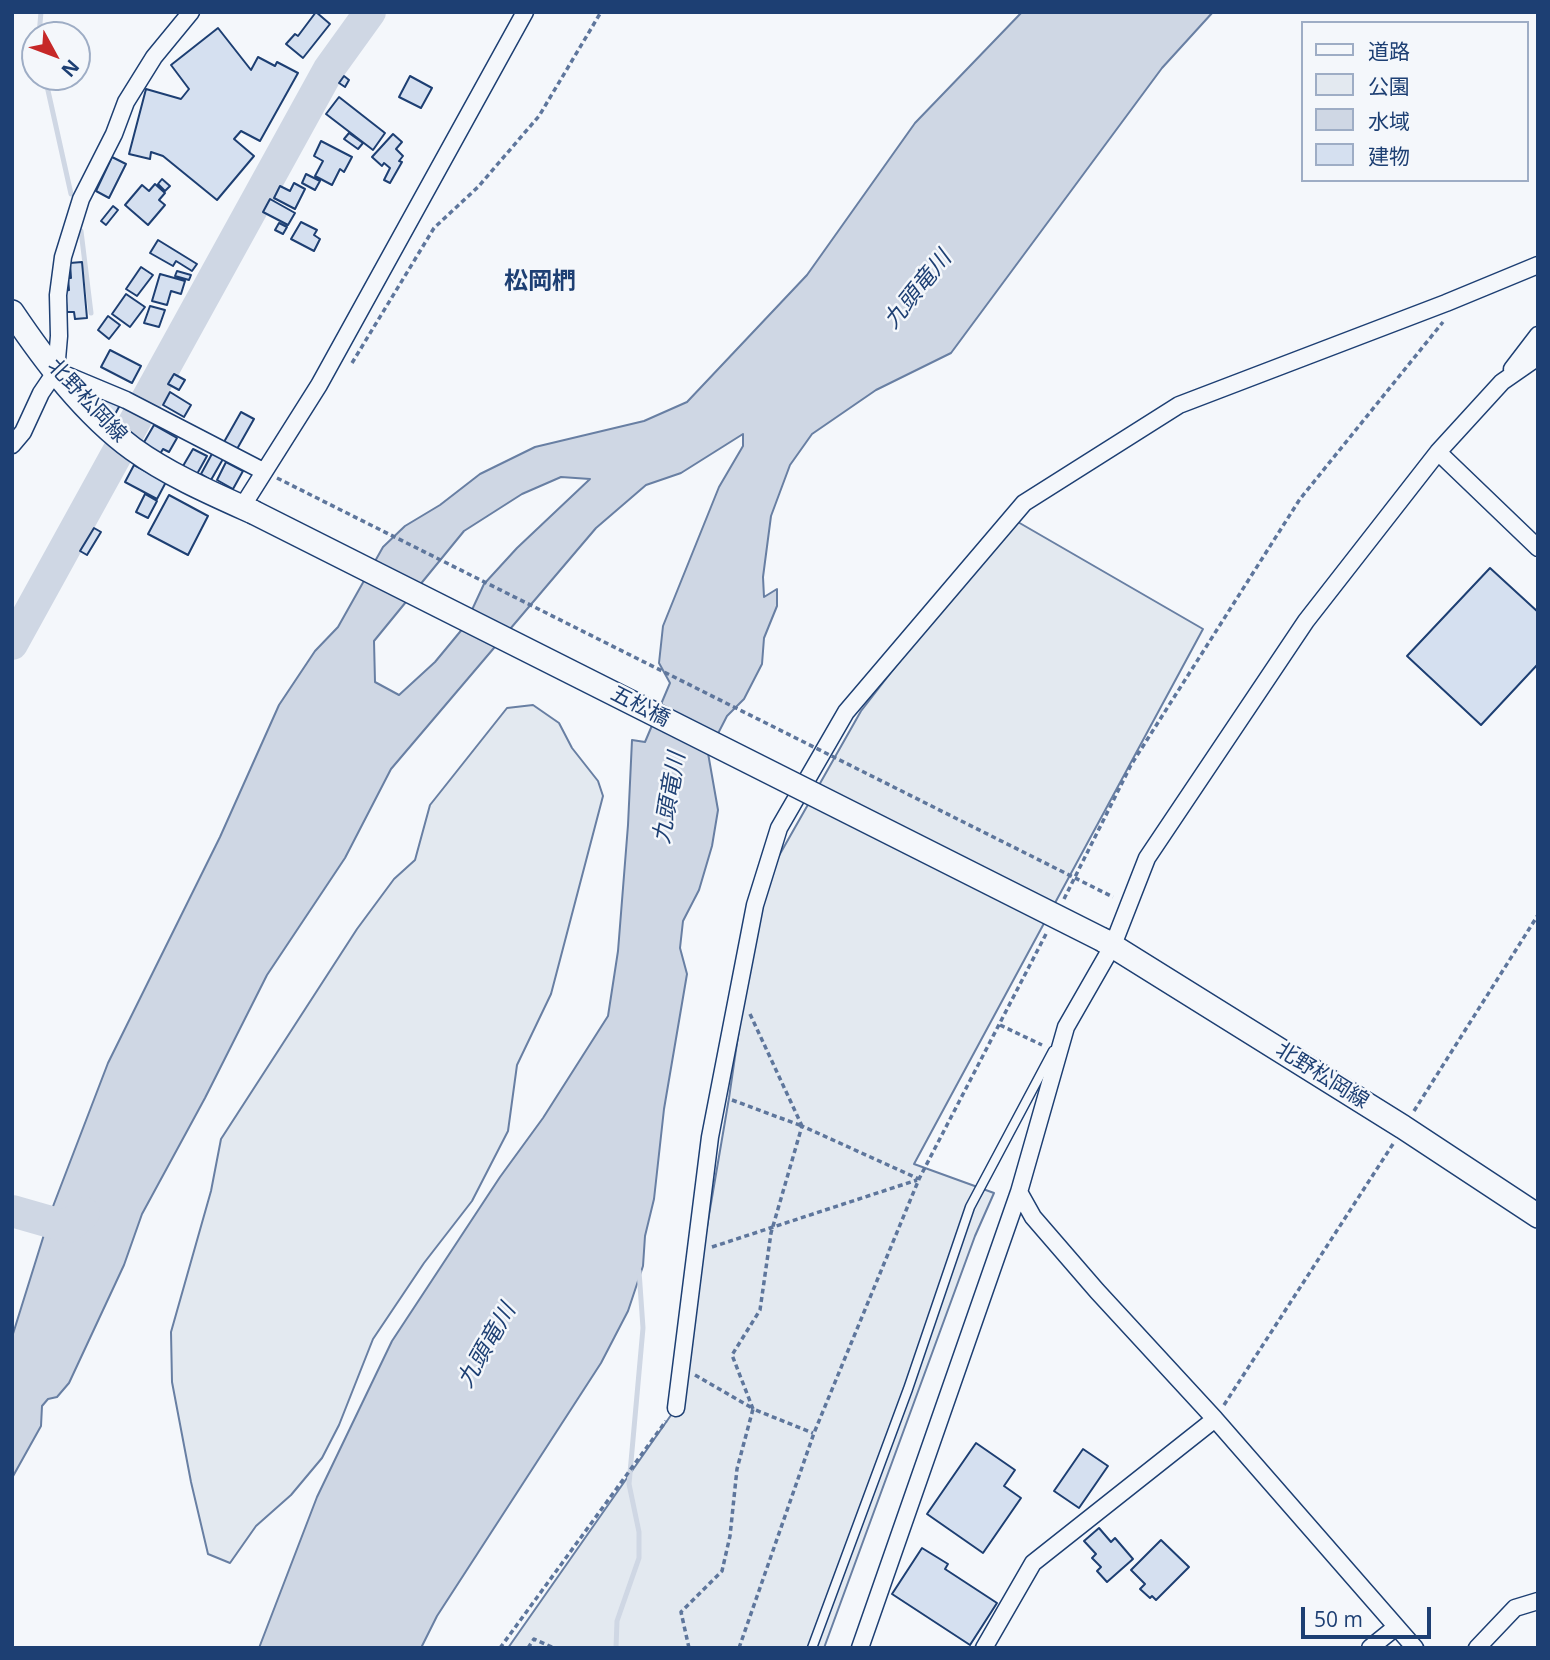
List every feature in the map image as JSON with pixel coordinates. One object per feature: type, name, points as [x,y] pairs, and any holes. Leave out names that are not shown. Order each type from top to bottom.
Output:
[{"type":"main road","name":"北野松岡線","points":[[12,312],[56,371],[110,430],[133,449],[170,471],[247,510]]},
{"type":"main road","name":"五松橋","points":[[247,510],[1108,943]]},
{"type":"main road","name":"北野松岡線","points":[[1108,943],[1404,1128],[1538,1216]]},
{"type":"street","points":[[12,445],[23,432],[41,393],[56,371],[58,295],[63,257],[81,199],[114,134],[126,102],[154,57],[191,12]]},
{"type":"street","points":[[247,510],[270,475],[526,12]]},
{"type":"street","points":[[676,1408],[710,1137],[755,905],[779,828],[846,712],[1024,503],[1179,405],[1538,265]]},
{"type":"street","points":[[860,1648],[1019,1192],[1066,1027],[1147,858],[1306,621],[1438,452],[1502,383],[1538,335]]},
{"type":"street","points":[[1502,383],[1538,357]]},
{"type":"street","points":[[56,371],[126,400],[270,475]]},
{"type":"street","points":[[1438,452],[1538,548]]},
{"type":"street","points":[[1019,1192],[1041,1226],[1097,1291],[1215,1419],[1415,1648]]},
{"type":"street","points":[[984,1648],[1033,1563],[1215,1419]]},
{"type":"street","points":[[1477,1648],[1515,1608],[1538,1601]]},
{"type":"street","points":[[1370,1648],[1396,1627]]},
{"type":"lane","points":[[812,1648],[908,1389],[970,1207],[1066,1027]]},
{"type":"path","points":[[351,365],[434,228],[478,187],[539,116],[601,12]]},
{"type":"path","points":[[1063,901],[1132,765],[1300,499],[1464,296]]},
{"type":"path","points":[[270,475],[1113,897]]},
{"type":"path","points":[[1215,1419],[1404,1128],[1538,915]]},
{"type":"path","points":[[739,1648],[814,1433],[919,1179],[1050,926]]},
{"type":"path","points":[[689,1648],[681,1612],[722,1572],[730,1536],[737,1469],[754,1409],[732,1355],[760,1310],[771,1233],[802,1126],[739,989]]},
{"type":"path","points":[[1000,1024],[1053,1051]]},
{"type":"path","points":[[718,1094],[802,1126],[919,1179]]},
{"type":"path","points":[[695,1252],[919,1179]]},
{"type":"path","points":[[681,1366],[754,1409],[814,1433]]},
{"type":"path","points":[[500,1648],[676,1408]]},
{"type":"path","points":[[528,1648],[534,1639],[554,1648]]},
{"type":"green space","points":[[1011,518],[1203,629],[914,1164],[994,1193],[975,1236],[824,1648],[508,1648],[676,1408],[729,1098],[759,891],[861,711]]},
{"type":"green space","points":[[533,705],[559,723],[572,748],[598,781],[603,796],[551,994],[517,1065],[508,1131],[472,1201],[424,1263],[373,1339],[339,1425],[322,1458],[291,1495],[256,1526],[230,1563],[208,1554],[172,1382],[171,1332],[211,1191],[221,1139],[357,929],[394,879],[415,860],[430,805],[507,708]]},
{"type":"water","name":"九頭竜川","points":[[1022,12],[1213,12],[1162,68],[951,353],[876,390],[812,434],[790,465],[771,516],[763,577],[764,597],[777,589],[777,606],[764,638],[762,664],[744,699],[727,716],[708,753],[718,810],[712,846],[699,890],[683,921],[680,948],[687,974],[664,1109],[643,1266],[628,1311],[601,1363],[437,1616],[421,1648],[259,1648],[317,1497],[392,1341],[500,1177],[543,1118],[608,1016],[618,951],[632,740],[645,742],[670,683],[659,663],[663,626],[719,487],[743,446],[743,434],[681,473],[646,485],[596,528],[391,769],[345,858],[267,975],[142,1214],[124,1265],[69,1383],[57,1397],[48,1399],[42,1406],[41,1426],[12,1478],[12,1337],[52,1209],[108,1063],[220,837],[279,705],[315,651],[338,627],[383,547],[405,526],[440,505],[480,474],[535,447],[644,421],[687,402],[807,275],[915,123]],"holes":[[[561,477],[590,479],[517,548],[484,584],[464,627],[435,662],[399,695],[375,682],[374,641],[464,531],[522,494]]]},
{"type":"building","points":[[316,12],[330,24],[303,58],[286,44],[295,34],[298,36]]},
{"type":"building","points":[[218,28],[251,70],[258,57],[275,66],[277,62],[298,73],[260,141],[241,131],[234,139],[254,156],[217,200],[163,156],[151,152],[150,159],[129,154],[146,89],[181,99],[189,89],[171,65]]},
{"type":"building","points":[[344,76],[349,80],[345,87],[339,83]]},
{"type":"building","points":[[410,76],[432,88],[421,108],[399,97]]},
{"type":"building","points":[[339,97],[385,133],[373,150],[326,114]]},
{"type":"building","points":[[349,133],[363,143],[358,149],[344,139]]},
{"type":"building","points":[[393,134],[402,142],[396,149],[403,156],[390,183],[384,180],[390,168],[384,163],[382,166],[372,157]]},
{"type":"building","points":[[321,141],[352,157],[344,172],[340,169],[332,185],[315,176],[323,161],[314,156]]},
{"type":"building","points":[[112,157],[126,164],[109,198],[96,191]]},
{"type":"building","points":[[306,174],[320,181],[315,190],[302,183]]},
{"type":"building","points":[[162,179],[170,186],[165,191],[158,184]]},
{"type":"building","points":[[294,183],[305,189],[295,209],[274,198],[280,186],[290,191]]},
{"type":"building","points":[[155,184],[165,193],[159,200],[165,205],[148,225],[125,205],[142,185],[149,191]]},
{"type":"building","points":[[270,199],[295,213],[288,225],[263,212]]},
{"type":"building","points":[[113,206],[118,210],[106,225],[101,221]]},
{"type":"building","points":[[301,222],[317,230],[314,235],[320,239],[314,251],[291,239]]},
{"type":"building","points":[[279,223],[287,227],[283,234],[275,230]]},
{"type":"building","points":[[158,240],[197,264],[192,271],[176,261],[173,266],[150,253]]},
{"type":"building","points":[[82,262],[87,318],[75,319],[74,312],[67,312],[65,291],[69,290],[70,263]]},
{"type":"building","points":[[141,267],[153,275],[137,296],[126,289]]},
{"type":"building","points":[[177,271],[191,275],[189,280],[175,276]]},
{"type":"building","points":[[160,274],[185,281],[181,294],[171,291],[167,305],[152,301]]},
{"type":"building","points":[[126,294],[145,307],[130,327],[112,314]]},
{"type":"building","points":[[150,306],[165,310],[159,327],[144,323]]},
{"type":"building","points":[[108,316],[120,325],[109,339],[98,330]]},
{"type":"building","points":[[110,350],[141,366],[132,383],[101,367]]},
{"type":"building","points":[[174,374],[185,380],[179,390],[168,384]]},
{"type":"building","points":[[170,392],[191,405],[184,417],[163,405]]},
{"type":"building","points":[[100,394],[120,405],[113,418],[95,404]]},
{"type":"building","points":[[241,412],[254,419],[237,449],[224,442]]},
{"type":"building","points":[[154,425],[177,438],[169,452],[163,449],[160,454],[143,444]]},
{"type":"building","points":[[193,449],[207,456],[197,474],[183,466]]},
{"type":"building","points":[[213,452],[223,459],[211,480],[201,474]]},
{"type":"building","points":[[226,462],[243,471],[233,489],[217,480]]},
{"type":"building","points":[[134,465],[166,482],[157,499],[125,482]]},
{"type":"building","points":[[145,494],[157,501],[148,518],[136,512]]},
{"type":"building","points":[[169,495],[208,516],[188,555],[148,534]]},
{"type":"building","points":[[94,528],[101,532],[87,555],[80,551]]},
{"type":"building","points":[[1490,568],[1538,612],[1538,664],[1481,725],[1407,656]]},
{"type":"building","points":[[976,1443],[1015,1470],[1004,1486],[1021,1498],[983,1553],[927,1514]]},
{"type":"building","points":[[1083,1449],[1108,1466],[1079,1508],[1054,1491]]},
{"type":"building","points":[[1099,1528],[1111,1542],[1115,1538],[1133,1559],[1107,1582],[1097,1571],[1101,1567],[1092,1558],[1096,1554],[1084,1541]]},
{"type":"building","points":[[1161,1540],[1189,1567],[1156,1600],[1140,1589],[1145,1584],[1131,1570]]},
{"type":"building","points":[[922,1548],[948,1564],[945,1569],[997,1603],[970,1645],[892,1594]]},
{"type":"waterway","points":[[40,21],[41,12]]},
{"type":"waterway","points":[[12,644],[329,69],[370,12]]},
{"type":"waterway","points":[[48,91],[71,194]]},
{"type":"waterway","points":[[81,231],[91,313]]},
{"type":"waterway","points":[[12,1211],[68,1227],[84,1213]]},
{"type":"waterway","points":[[616,1648],[617,1621],[639,1558],[639,1532],[629,1484],[643,1328],[639,1271]]},
{"type":"district","name":"松岡椚","points":[[540,282]]}]
